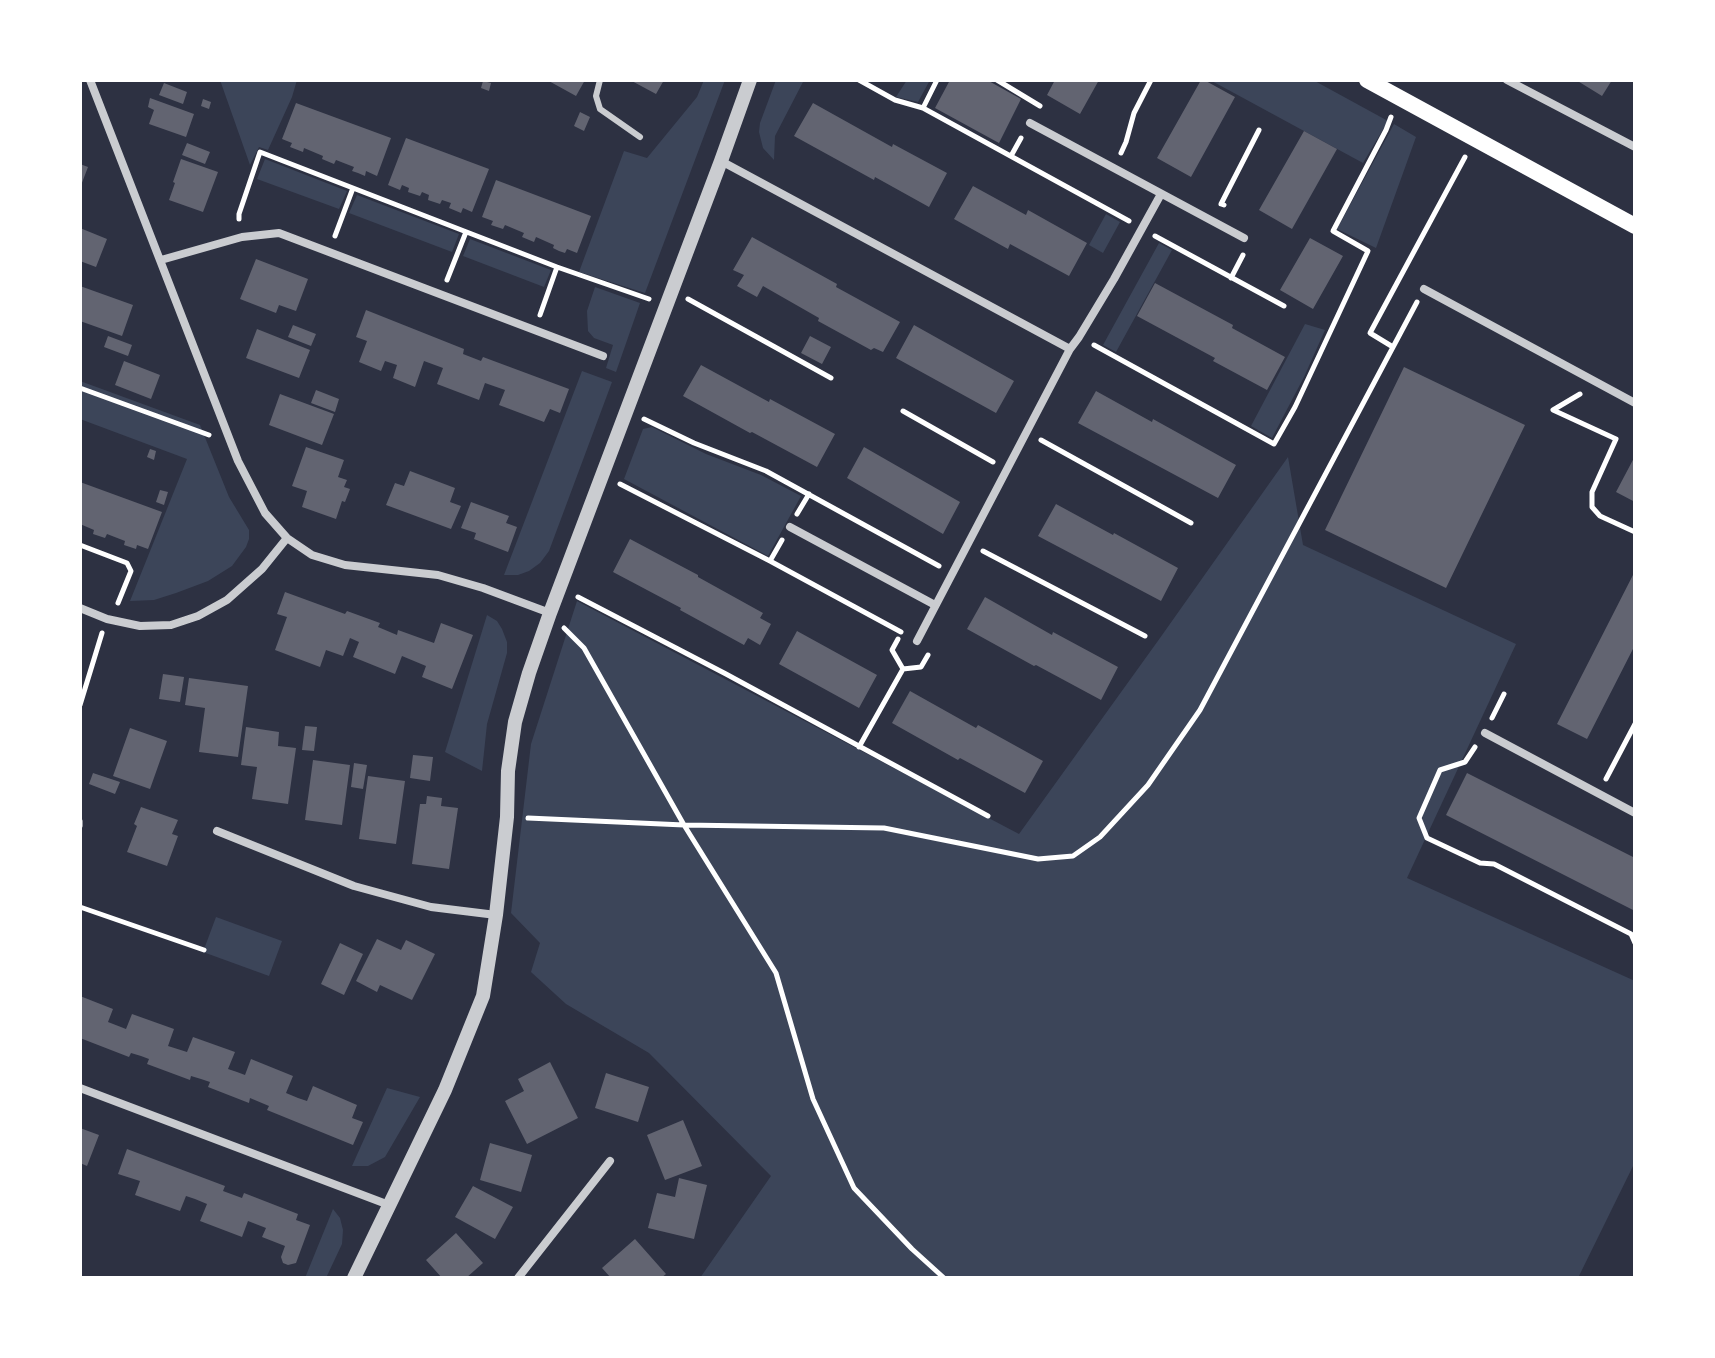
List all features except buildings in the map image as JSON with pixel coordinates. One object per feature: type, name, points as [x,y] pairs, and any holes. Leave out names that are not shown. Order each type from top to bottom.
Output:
[{"type":"main road","points":[[1367,80],[1635,226]]},
{"type":"street","points":[[90,80],[238,461],[265,513],[287,538],[312,555],[345,565],[438,575],[550,613]]},
{"type":"street","points":[[354,1278],[445,1090],[483,996],[496,915],[515,722],[559,588],[750,80]]},
{"type":"street","points":[[1507,80],[1635,147]]},
{"type":"street","points":[[1030,123],[1244,238]]},
{"type":"street","points":[[721,161],[1070,349]]},
{"type":"street","points":[[917,641],[1070,349],[1161,194]]},
{"type":"street","points":[[161,260],[242,237],[279,233],[603,356]]},
{"type":"street","points":[[1424,289],[1635,403]]},
{"type":"street","points":[[790,527],[935,605]]},
{"type":"street","points":[[80,608],[107,619],[140,626],[171,625],[198,616],[227,600],[262,569],[287,538]]},
{"type":"street","points":[[1485,733],[1635,813]]},
{"type":"street","points":[[217,831],[354,886],[431,907],[496,915]]},
{"type":"street","points":[[80,1088],[389,1205]]},
{"type":"street","points":[[518,1278],[610,1161]]},
{"type":"lane","points":[[600,80],[596,96],[600,109],[640,137]]},
{"type":"path","points":[[859,80],[895,100],[923,108],[1284,306]]},
{"type":"path","points":[[923,108],[937,80]]},
{"type":"path","points":[[1009,87],[1013,80]]},
{"type":"path","points":[[1113,168],[1126,142],[1134,113],[1151,80]]},
{"type":"path","points":[[1079,337],[1274,444],[1295,407],[1368,251],[1333,231],[1386,130],[1399,98]]},
{"type":"path","points":[[1233,211],[1221,204],[1259,130]]},
{"type":"path","points":[[1393,347],[1370,333],[1475,139]]},
{"type":"path","points":[[239,214],[260,152],[557,267],[665,305]]},
{"type":"path","points":[[338,227],[353,188]]},
{"type":"path","points":[[451,270],[466,232]]},
{"type":"path","points":[[543,306],[557,267]]},
{"type":"path","points":[[671,289],[831,378]]},
{"type":"path","points":[[507,817],[684,825],[884,828],[1038,859],[1073,856],[1100,837],[1148,785],[1200,710],[1424,289]]},
{"type":"path","points":[[1598,383],[1553,410],[1616,439],[1592,492],[1592,507],[1600,516],[1635,532]]},
{"type":"path","points":[[80,388],[232,444]]},
{"type":"path","points":[[626,409],[694,443],[766,471],[952,573]]},
{"type":"path","points":[[903,411],[1006,470]]},
{"type":"path","points":[[1026,432],[1191,523]]},
{"type":"path","points":[[602,474],[932,649],[921,667],[903,669]]},
{"type":"path","points":[[968,543],[1145,636]]},
{"type":"path","points":[[80,545],[127,563],[131,571],[121,599]]},
{"type":"path","points":[[559,588],[726,674],[988,816]]},
{"type":"path","points":[[550,613],[584,648],[684,825],[776,973],[813,1099],[854,1188],[944,1278]]},
{"type":"path","points":[[80,705],[107,619]]},
{"type":"path","points":[[901,632],[892,650],[903,669]]},
{"type":"path","points":[[859,747],[903,669]]},
{"type":"path","points":[[1504,694],[1485,733],[1465,762],[1440,770],[1419,818],[1427,838],[1480,863],[1494,864],[1631,934],[1635,943]]},
{"type":"path","points":[[1598,794],[1635,724]]},
{"type":"path","points":[[80,907],[204,950]]},
{"type":"shaded area","points":[[220,80],[297,80],[268,150],[259,147],[250,165]]},
{"type":"shaded area","points":[[704,80],[725,80],[645,293],[579,272],[624,151],[647,158],[697,97]]},
{"type":"shaded area","points":[[776,80],[804,80],[775,136],[774,160],[763,148],[759,132]]},
{"type":"shaded area","points":[[907,80],[930,80],[918,102],[896,97]]},
{"type":"shaded area","points":[[1210,80],[1313,80],[1388,121],[1363,163]]},
{"type":"shaded area","points":[[1394,124],[1416,137],[1376,248],[1337,229]]},
{"type":"shaded area","points":[[265,159],[347,191],[339,209],[257,179]]},
{"type":"shaded area","points":[[357,195],[459,234],[452,252],[349,213]]},
{"type":"shaded area","points":[[1106,214],[1120,222],[1103,253],[1089,245]]},
{"type":"shaded area","points":[[470,239],[551,270],[544,287],[463,256]]},
{"type":"shaded area","points":[[1159,243],[1172,250],[1116,352],[1103,345]]},
{"type":"shaded area","points":[[595,287],[640,303],[616,372],[606,368],[613,345],[594,338],[588,331],[587,311]]},
{"type":"shaded area","points":[[1305,324],[1325,330],[1272,438],[1251,426]]},
{"type":"shaded area","points":[[582,371],[612,382],[549,551],[529,571],[504,575]]},
{"type":"shaded area","points":[[80,381],[200,425],[229,497],[249,530],[246,547],[232,566],[208,581],[176,593],[154,600],[130,601],[187,459],[80,419]]},
{"type":"shaded area","points":[[652,427],[801,496],[768,556],[624,479],[643,429]]},
{"type":"shaded area","points":[[1288,457],[1303,545],[1516,644],[1407,878],[1635,981],[1635,1162],[1578,1278],[700,1278],[771,1176],[649,1053],[566,1004],[531,972],[540,943],[511,913],[531,744],[577,601],[1019,834]]},
{"type":"shaded area","points":[[487,615],[497,621],[502,629],[507,653],[487,724],[482,771],[445,752]]},
{"type":"shaded area","points":[[216,917],[282,941],[269,976],[203,952]]},
{"type":"shaded area","points":[[387,1088],[420,1097],[385,1157],[368,1166],[352,1166]]},
{"type":"shaded area","points":[[333,1209],[340,1218],[342,1244],[326,1278],[305,1278]]}]
